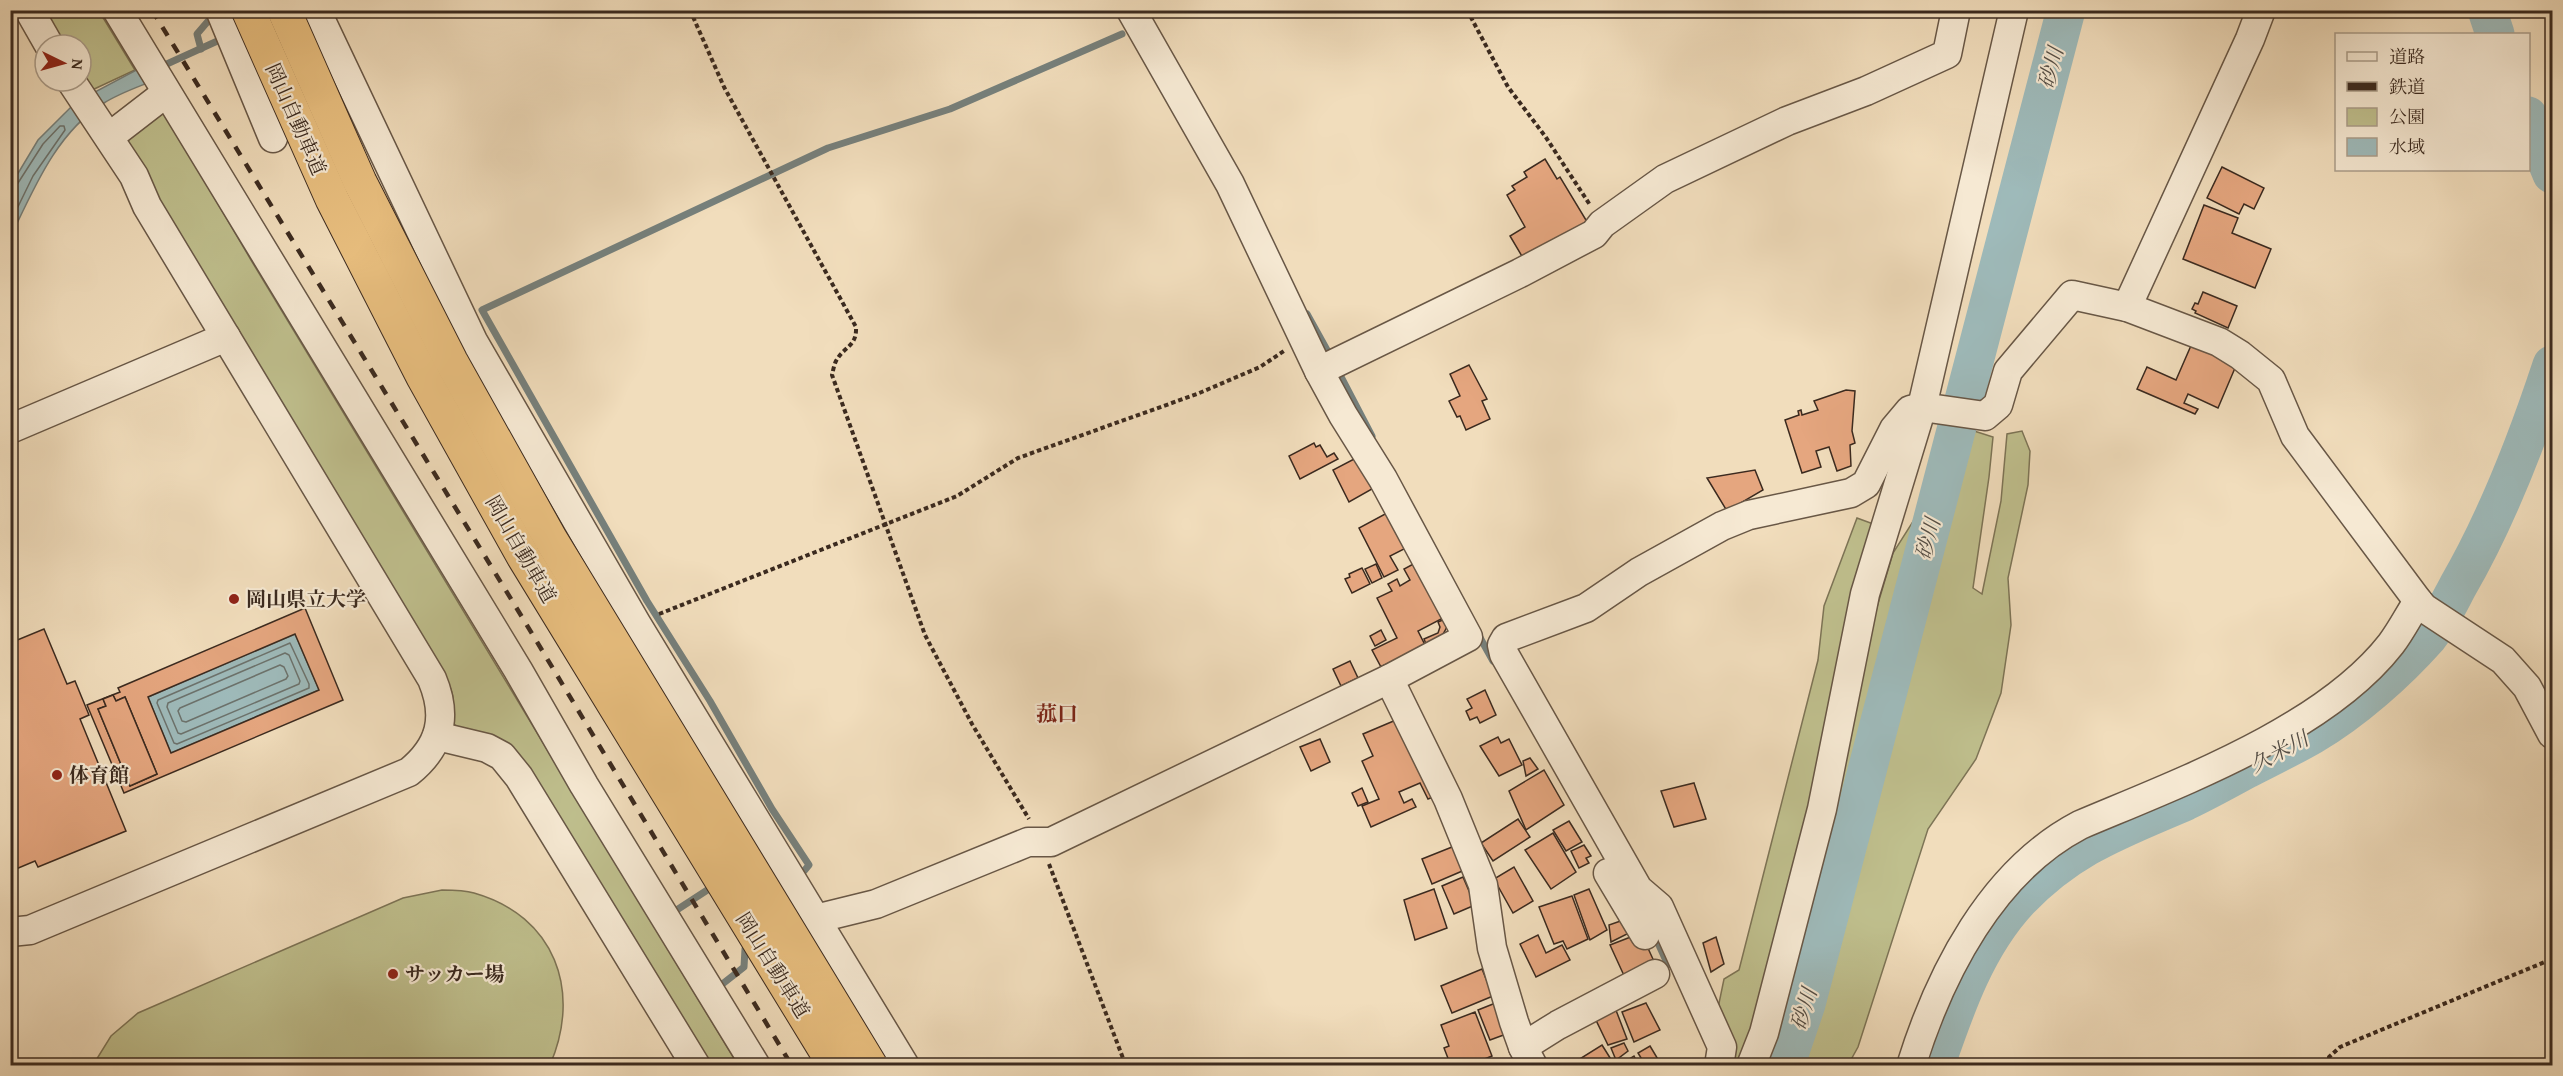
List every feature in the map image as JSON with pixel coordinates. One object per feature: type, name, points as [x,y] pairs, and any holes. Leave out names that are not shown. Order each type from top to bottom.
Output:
[{"type":"highway","name":"岡山自動車道","points":[[284,10],[360,182],[457,371],[550,538],[871,1065]]},
{"type":"highway","name":"岡山自動車道","points":[[232,26],[332,199],[423,377],[529,566],[835,1065]]},
{"type":"street","points":[[28,10],[42,33]]},
{"type":"street","points":[[117,10],[157,87],[179,111],[307,326],[518,670],[584,785],[756,1065]]},
{"type":"street","points":[[1131,10],[1230,184],[1303,340],[1328,366],[1343,415],[1486,647],[1645,935]]},
{"type":"street","points":[[1328,366],[1520,273],[1593,234],[1602,224],[1665,179],[1787,121],[1866,91],[1947,54],[1956,10]]},
{"type":"street","points":[[1752,1065],[1764,1033],[1822,809],[1865,594],[1932,408],[2014,10]]},
{"type":"street","points":[[2127,307],[2250,39],[2260,10]]},
{"type":"street","points":[[273,138],[232,26],[317,11],[473,341],[636,623],[905,1065]]},
{"type":"street","points":[[107,134],[157,87]]},
{"type":"street","points":[[10,932],[30,930],[409,772],[433,747],[441,717],[439,696],[432,679],[147,206],[134,176],[79,93]]},
{"type":"street","points":[[815,919],[876,904],[1028,842],[1051,842],[1389,678],[1486,647],[1586,608],[1639,572],[1722,526],[1749,515],[1851,493],[1866,484],[1893,429],[1910,410],[1932,408],[1985,416],[1998,405],[2008,371],[2072,295],[2127,307],[2218,342],[2240,355],[2271,380],[2295,436],[2421,605],[2503,660],[2527,687],[2553,734]]},
{"type":"street","points":[[10,429],[226,337]]},
{"type":"street","points":[[1911,1065],[1945,981],[1974,927],[2000,891],[2023,865],[2051,842],[2080,825],[2208,770],[2294,724],[2372,666],[2421,605]]},
{"type":"street","points":[[1486,647],[1504,654],[1638,889],[1659,907],[1722,1047],[1719,1065]]},
{"type":"street","points":[[1389,678],[1448,799],[1483,885],[1492,948],[1528,1056],[1558,1025],[1655,974]]},
{"type":"street","points":[[437,736],[487,748],[502,756],[519,777],[696,1065]]},
{"type":"path","points":[[690,10],[724,87],[856,327],[856,335],[851,346],[836,361],[832,375],[884,525],[925,635],[972,724],[1015,793],[1041,842],[1126,1065]]},
{"type":"path","points":[[1467,10],[1508,87],[1545,136],[1602,224]]},
{"type":"path","points":[[662,613],[957,496],[1018,458],[1197,394],[1260,367],[1303,340]]},
{"type":"path","points":[[2329,1065],[2329,1057],[2340,1047],[2553,959]]},
{"type":"green space","points":[[37,11],[99,11],[135,70],[93,90],[93,33],[51,33]]},
{"type":"green space","points":[[163,110],[251,260],[738,1065],[702,1065],[531,783],[461,733],[456,727],[452,717],[452,693],[447,681],[156,202],[122,135]]},
{"type":"green space","points":[[1971,430],[1993,437],[1973,588],[1982,594],[2001,501],[2007,434],[2022,431],[2030,451],[2028,485],[2008,578],[2011,625],[2001,693],[1976,759],[1928,829],[1858,1047],[1848,1065],[1761,1066],[1877,607],[1893,553]]},
{"type":"green space","points":[[1857,518],[1876,525],[1814,808],[1744,1065],[1725,1065],[1718,1008],[1724,979],[1739,970],[1818,660],[1824,606]]},
{"type":"green space","name":"サッカー場","points":[[442,890],[470,892],[502,904],[525,919],[542,938],[554,960],[561,984],[563,1010],[559,1037],[550,1065],[93,1065],[111,1036],[138,1013],[403,898]]},
{"type":"water","points":[[142,67],[150,82],[104,103],[73,129],[48,162],[11,236],[11,185],[38,140],[76,102]]},
{"type":"water","points":[[295,634],[319,690],[171,753],[148,697]]},
{"type":"building","points":[[1545,159],[1557,179],[1560,177],[1589,225],[1526,263],[1510,236],[1525,227],[1507,195],[1515,190],[1512,186],[1527,177],[1524,172]]},
{"type":"building","points":[[2222,167],[2264,188],[2254,209],[2244,204],[2239,214],[2207,198]]},
{"type":"building","points":[[2204,205],[2238,218],[2232,233],[2271,249],[2255,288],[2183,259]]},
{"type":"building","points":[[2203,292],[2237,306],[2228,328],[2195,313],[2196,311],[2192,309],[2195,303],[2198,304]]},
{"type":"building","points":[[2193,341],[2238,361],[2218,408],[2188,394],[2184,403],[2198,409],[2195,414],[2137,389],[2147,367],[2176,380]]},
{"type":"building","points":[[1469,365],[1487,399],[1482,401],[1490,419],[1466,430],[1460,416],[1457,417],[1449,401],[1460,396],[1450,374]]},
{"type":"building","points":[[1846,390],[1855,391],[1852,431],[1855,443],[1850,445],[1851,466],[1837,471],[1829,447],[1816,451],[1821,467],[1802,473],[1785,420],[1799,415],[1798,411],[1801,410],[1802,415],[1818,410],[1814,401]]},
{"type":"building","points":[[1314,443],[1316,447],[1320,445],[1327,457],[1334,453],[1338,459],[1300,479],[1289,456]]},
{"type":"building","points":[[1356,458],[1372,489],[1349,502],[1333,470]]},
{"type":"building","points":[[1755,470],[1763,490],[1727,511],[1707,478]]},
{"type":"building","points":[[1387,513],[1406,548],[1390,556],[1398,570],[1384,577],[1359,528]]},
{"type":"building","points":[[1417,562],[1445,617],[1418,631],[1425,645],[1381,667],[1372,650],[1397,638],[1377,598],[1392,591],[1388,584],[1397,579],[1400,586],[1410,580],[1404,569]]},
{"type":"building","points":[[1376,564],[1382,578],[1372,583],[1365,569]]},
{"type":"building","points":[[1362,568],[1370,584],[1352,593],[1345,579],[1350,577],[1349,574]]},
{"type":"building","points":[[305,608],[343,700],[124,793],[87,705],[120,692],[118,688]],"holes":[[[295,634],[319,690],[171,753],[148,697]],[[113,695],[116,701],[125,697],[157,774],[130,786],[98,709],[106,706],[103,699]]]},
{"type":"building","points":[[1445,619],[1448,625],[1442,636],[1426,644],[1424,639],[1438,633],[1440,627],[1438,622]]},
{"type":"building","name":"体育館","points":[[44,629],[67,684],[75,681],[89,715],[80,719],[126,831],[38,867],[35,861],[16,869],[10,856],[10,643]]},
{"type":"building","points":[[1381,630],[1386,640],[1375,646],[1370,636]]},
{"type":"building","points":[[1350,661],[1358,678],[1341,686],[1333,669]]},
{"type":"building","points":[[1485,690],[1496,715],[1480,723],[1477,717],[1470,720],[1466,711],[1472,708],[1467,699]]},
{"type":"building","points":[[113,695],[116,701],[125,697],[157,774],[130,786],[98,709],[106,706],[103,699]]},
{"type":"building","points":[[1403,717],[1438,795],[1428,799],[1420,783],[1399,792],[1404,803],[1412,799],[1416,807],[1371,827],[1362,806],[1379,799],[1362,761],[1373,756],[1363,734]]},
{"type":"building","points":[[1498,737],[1501,743],[1509,739],[1522,765],[1499,776],[1480,746]]},
{"type":"building","points":[[1320,739],[1330,762],[1311,771],[1300,747]]},
{"type":"building","points":[[1530,758],[1538,769],[1526,776],[1523,761]]},
{"type":"building","points":[[1544,770],[1564,805],[1526,830],[1509,791]]},
{"type":"building","points":[[1694,783],[1706,819],[1674,827],[1661,791]]},
{"type":"building","points":[[1362,788],[1368,802],[1358,806],[1352,793]]},
{"type":"building","points":[[1518,819],[1530,837],[1493,861],[1481,843]]},
{"type":"building","points":[[1569,821],[1582,842],[1566,851],[1553,830]]},
{"type":"building","points":[[1553,833],[1576,872],[1551,889],[1525,850]]},
{"type":"building","points":[[1457,845],[1467,869],[1432,884],[1422,859]]},
{"type":"building","points":[[1584,845],[1591,856],[1586,858],[1589,863],[1579,868],[1571,851]]},
{"type":"building","points":[[1514,867],[1533,901],[1513,913],[1494,879]]},
{"type":"building","points":[[1463,877],[1475,905],[1454,914],[1442,886]]},
{"type":"building","points":[[1434,889],[1447,928],[1415,940],[1404,900]]},
{"type":"building","points":[[1589,889],[1607,930],[1590,940],[1574,895]]},
{"type":"building","points":[[1572,896],[1588,939],[1567,949],[1563,941],[1554,944],[1539,907]]},
{"type":"building","points":[[1632,917],[1637,929],[1611,942],[1609,925]]},
{"type":"building","points":[[1641,933],[1658,970],[1627,982],[1610,945]]},
{"type":"building","points":[[1538,935],[1546,953],[1562,945],[1570,960],[1536,977],[1520,944]]},
{"type":"building","points":[[1716,937],[1724,964],[1711,972],[1703,943]]},
{"type":"building","points":[[1482,969],[1493,996],[1452,1013],[1441,986]]},
{"type":"building","points":[[1498,1002],[1509,1033],[1490,1040],[1478,1010]]},
{"type":"building","points":[[1646,1003],[1660,1030],[1634,1042],[1622,1012]]},
{"type":"building","points":[[1614,1005],[1627,1039],[1608,1045],[1592,1012]]},
{"type":"building","points":[[1475,1012],[1492,1056],[1467,1066],[1451,1066],[1444,1048],[1449,1046],[1441,1025]]},
{"type":"building","points":[[1624,1043],[1628,1051],[1616,1060],[1611,1048]]},
{"type":"building","points":[[1602,1045],[1612,1061],[1607,1066],[1581,1066],[1578,1060]]},
{"type":"building","points":[[1650,1046],[1662,1066],[1646,1066],[1638,1053]]},
{"type":"building","points":[[1634,1056],[1639,1066],[1618,1066]]},
{"type":"waterway","name":"砂川","points":[[1785,1066],[1806,1004],[2066,10]]},
{"type":"waterway","name":"久米川","points":[[2487,10],[2495,33]]},
{"type":"waterway","points":[[201,49],[197,34],[209,20]]},
{"type":"waterway","points":[[804,871],[809,865],[772,809],[710,701],[647,601],[482,310],[828,148],[950,109],[1122,34]]},
{"type":"waterway","points":[[158,68],[224,38]]},
{"type":"waterway","name":"久米川","points":[[2530,121],[2552,174]]},
{"type":"waterway","points":[[1307,314],[1332,359]]},
{"type":"waterway","name":"久米川","points":[[1935,1066],[1959,1000],[1979,957],[2004,918],[2038,881],[2097,841],[2186,801],[2312,735],[2374,690],[2428,637],[2472,560],[2499,506],[2522,450],[2552,365]]},
{"type":"waterway","points":[[1337,369],[1372,436]]},
{"type":"waterway","points":[[1478,634],[1493,661]]},
{"type":"waterway","points":[[669,915],[715,885]]},
{"type":"waterway","points":[[1654,934],[1668,965]]},
{"type":"waterway","points":[[716,989],[744,967],[745,949],[749,943]]},
{"type":"railway","points":[[152,10],[522,617],[792,1066]]},
{"type":"place","name":"岡山県立大学","points":[[234,599]]},
{"type":"place","name":"体育館","points":[[57,775]]},
{"type":"place","name":"サッカー場","points":[[393,974]]},
{"type":"district","name":"菰口","points":[[1057,714]]}]
